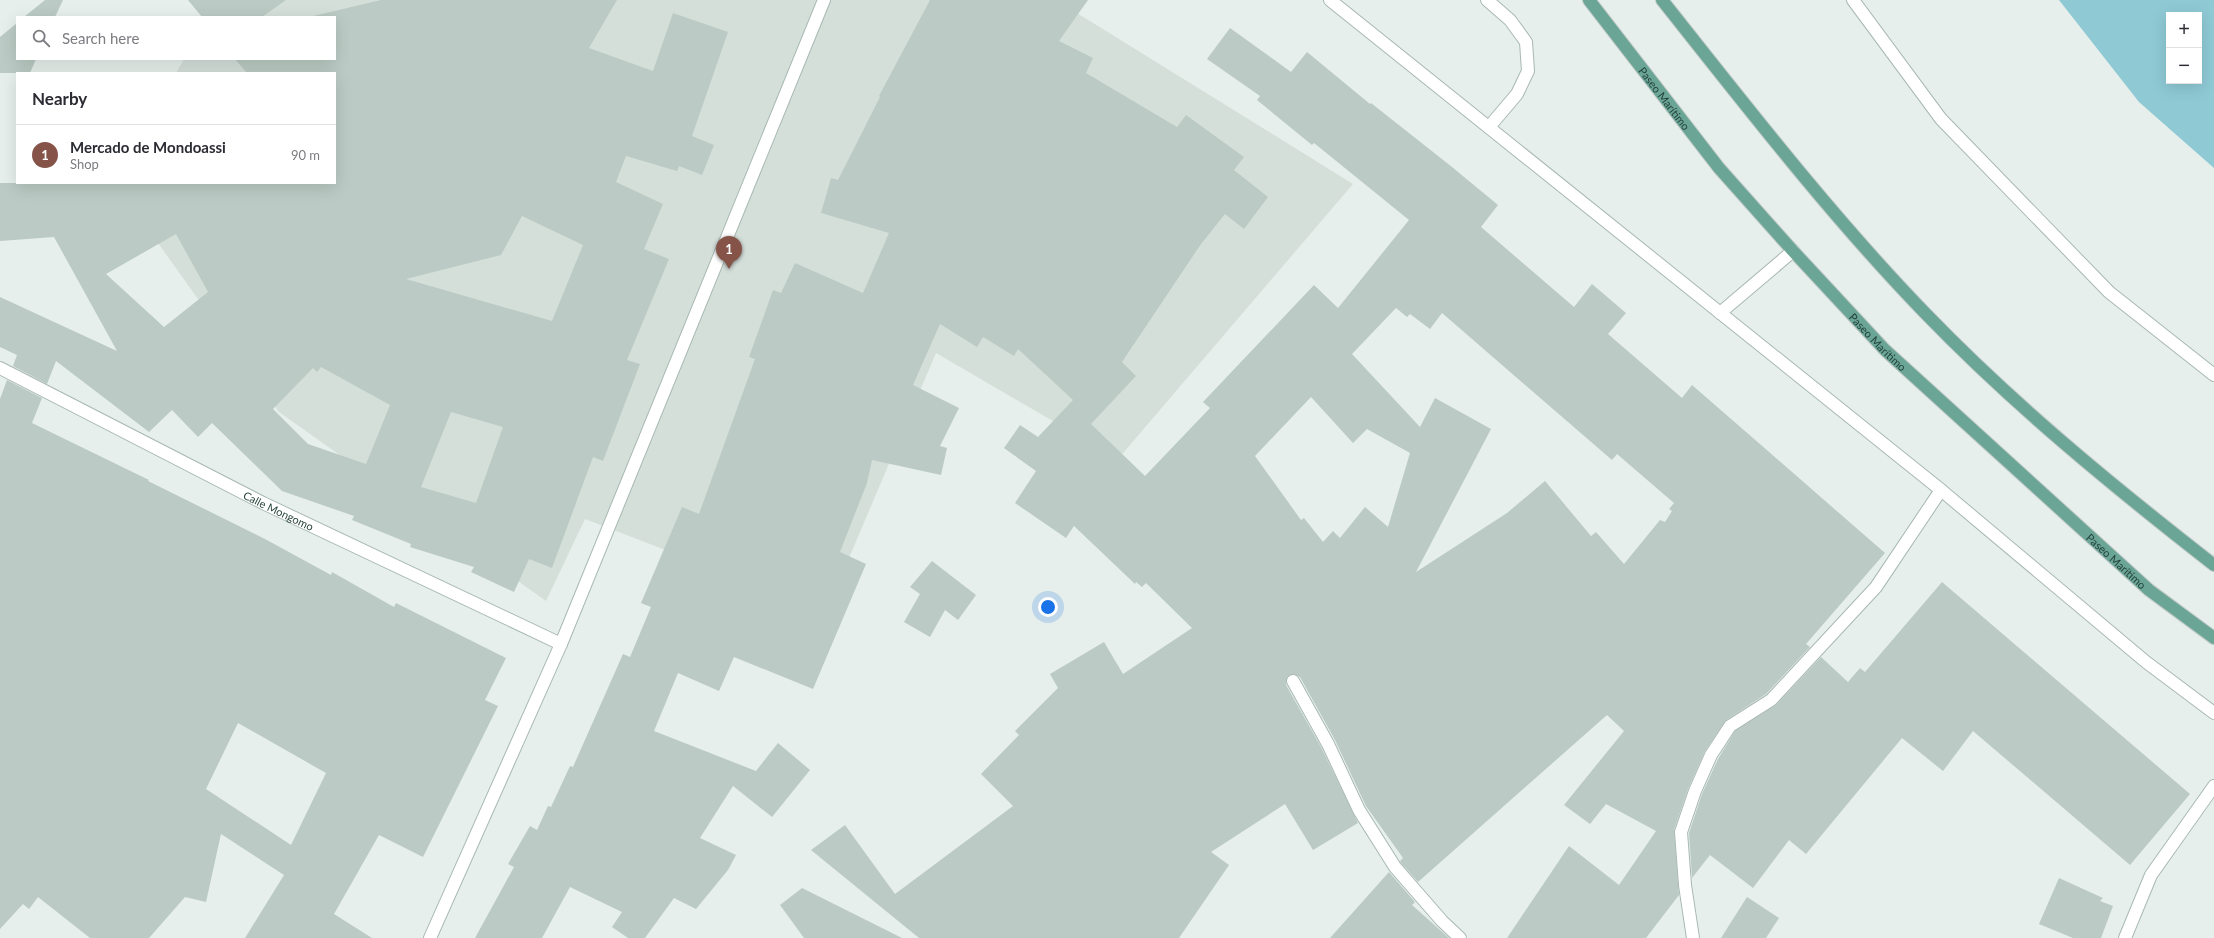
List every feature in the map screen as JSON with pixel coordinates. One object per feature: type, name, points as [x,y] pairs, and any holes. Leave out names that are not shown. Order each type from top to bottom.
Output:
[{"type":"main road","name":"Paseo Marítimo","points":[[1589,0],[1719,168],[1793,251],[1885,350],[2006,462],[2149,590],[2214,638]]},
{"type":"main road","points":[[1662,0],[1836,216],[1926,314],[2018,402],[2116,488],[2214,565]]},
{"type":"street","points":[[430,938],[561,644],[824,0]]},
{"type":"street","points":[[1330,0],[1941,490],[2146,662],[2214,713]]},
{"type":"street","points":[[1487,0],[1510,20],[1526,42],[1528,71],[1517,94],[1489,127]]},
{"type":"street","points":[[1853,0],[1940,119],[2108,292],[2214,375]]},
{"type":"street","points":[[1720,313],[1793,251]]},
{"type":"street","name":"Calle Mongomo","points":[[0,368],[263,503],[561,644]]},
{"type":"street","points":[[1693,938],[1685,885],[1681,832],[1695,791],[1711,756],[1730,726],[1771,700],[1876,587],[1941,490]]},
{"type":"street","points":[[1293,681],[1328,744],[1358,810],[1395,867],[1442,921],[1460,938]]},
{"type":"street","points":[[2125,938],[2150,875],[2214,786]]},
{"type":"shaded area","points":[[248,0],[1056,0],[1353,184],[1118,459],[936,353],[826,612],[585,519],[546,601],[279,412],[116,184],[336,184],[336,72],[177,72],[183,60],[336,60],[336,16],[224,16]]},
{"type":"water","points":[[2059,0],[2214,0],[2214,168],[2139,102]]},
{"type":"building","points":[[45,0],[63,0],[55,16],[25,16]]},
{"type":"building","points":[[188,0],[286,0],[263,16],[201,16]]},
{"type":"building","points":[[381,0],[617,0],[589,48],[653,71],[673,13],[728,32],[692,136],[714,145],[702,175],[679,166],[677,171],[626,156],[616,182],[663,204],[644,249],[669,259],[627,360],[640,364],[603,461],[593,457],[552,568],[529,559],[514,592],[471,572],[474,567],[410,547],[411,544],[352,520],[354,516],[282,491],[212,423],[198,437],[172,410],[149,432],[56,361],[47,384],[13,366],[17,355],[0,347],[0,297],[117,351],[54,237],[0,241],[0,183],[336,184],[336,72],[246,72],[236,60],[336,60],[336,16],[313,16]],"holes":[[[522,216],[583,245],[552,321],[406,279],[501,255]],[[176,234],[208,292],[164,327],[106,274]],[[321,367],[390,405],[366,464],[308,444],[273,409],[313,368],[317,372]],[[451,412],[503,427],[476,503],[421,487]]]},
{"type":"building","points":[[930,0],[1088,0],[1059,41],[1093,58],[1086,73],[1177,127],[1186,115],[1244,157],[1234,170],[1268,197],[1244,229],[1225,214],[1201,244],[1122,362],[1136,376],[1091,424],[1145,476],[1210,408],[1203,402],[1314,285],[1338,308],[1409,220],[1314,143],[1312,145],[1257,100],[1260,96],[1207,59],[1230,28],[1291,72],[1307,52],[1370,104],[1371,103],[1452,167],[1498,205],[1481,227],[1574,307],[1592,284],[1626,313],[1608,334],[1682,398],[1692,385],[1885,553],[1806,644],[1810,647],[1766,694],[1726,720],[1705,751],[1688,789],[1674,830],[1679,895],[1646,938],[1507,938],[1569,846],[1619,885],[1656,831],[1606,804],[1590,824],[1564,805],[1624,731],[1607,715],[1418,882],[1401,863],[1400,861],[1403,858],[1366,806],[1335,740],[1300,677],[1294,674],[1287,677],[1286,685],[1321,747],[1358,823],[1313,850],[1285,804],[1211,852],[1229,865],[1179,938],[919,938],[811,850],[845,825],[895,894],[1013,806],[981,774],[1019,735],[1015,731],[1058,688],[1050,674],[1104,642],[1123,674],[1192,628],[1146,583],[1142,587],[1136,582],[1135,584],[1074,526],[1066,538],[1015,503],[1036,471],[1004,448],[1020,425],[1038,437],[1073,400],[1018,349],[1014,356],[983,337],[977,347],[940,324],[913,385],[959,408],[940,446],[947,448],[941,475],[872,460],[867,483],[840,552],[866,564],[813,689],[734,657],[719,691],[678,673],[654,731],[756,771],[778,743],[810,770],[772,817],[733,786],[700,838],[736,855],[728,870],[696,909],[674,898],[645,938],[628,938],[612,927],[622,912],[570,887],[542,938],[475,938],[514,867],[508,864],[530,826],[537,830],[548,806],[551,807],[570,766],[573,767],[623,654],[630,657],[651,607],[641,603],[682,507],[699,514],[755,359],[749,357],[773,290],[781,293],[795,263],[863,293],[889,233],[821,213],[831,178],[838,180],[880,97],[879,96]],"holes":[[[1396,308],[1407,317],[1410,314],[1430,329],[1442,313],[1612,460],[1617,454],[1674,503],[1669,509],[1672,511],[1665,522],[1660,520],[1624,564],[1596,532],[1591,536],[1545,481],[1507,513],[1416,572],[1491,429],[1435,398],[1420,427],[1352,354]],[[1311,397],[1353,443],[1367,429],[1410,453],[1388,527],[1365,507],[1340,538],[1333,531],[1323,542],[1304,518],[1301,520],[1255,456]]]},
{"type":"building","points":[[16,24],[16,60],[36,60],[30,72],[0,73],[0,37]]},
{"type":"building","points":[[7,380],[42,398],[32,423],[149,480],[148,481],[265,539],[331,575],[332,572],[394,607],[396,603],[506,658],[485,700],[498,706],[423,857],[379,835],[334,914],[372,938],[245,938],[284,875],[221,834],[206,902],[185,897],[149,938],[90,938],[38,897],[29,909],[23,904],[0,929],[0,399]],"holes":[[[238,723],[326,773],[291,845],[206,789]]]},
{"type":"building","points":[[932,561],[976,595],[958,620],[945,610],[930,637],[904,622],[920,594],[910,587]]},
{"type":"building","points":[[1942,582],[2190,794],[2130,865],[1973,731],[1943,771],[1902,738],[1806,854],[1789,840],[1753,888],[1710,855],[1692,878],[1689,833],[1702,794],[1718,759],[1735,731],[1776,705],[1821,657],[1848,682],[1860,668],[1865,672]]},
{"type":"building","points":[[1389,872],[1415,902],[1412,905],[1449,938],[1330,938]]},
{"type":"building","points":[[2059,878],[2103,898],[2100,901],[2113,906],[2101,938],[2073,938],[2039,924]]},
{"type":"building","points":[[802,888],[902,938],[804,938],[780,905]]},
{"type":"building","points":[[1747,897],[1779,918],[1766,938],[1721,938]]},
{"type":"place","name":"Mercado de Mondoassi","points":[[729,269]]}]
